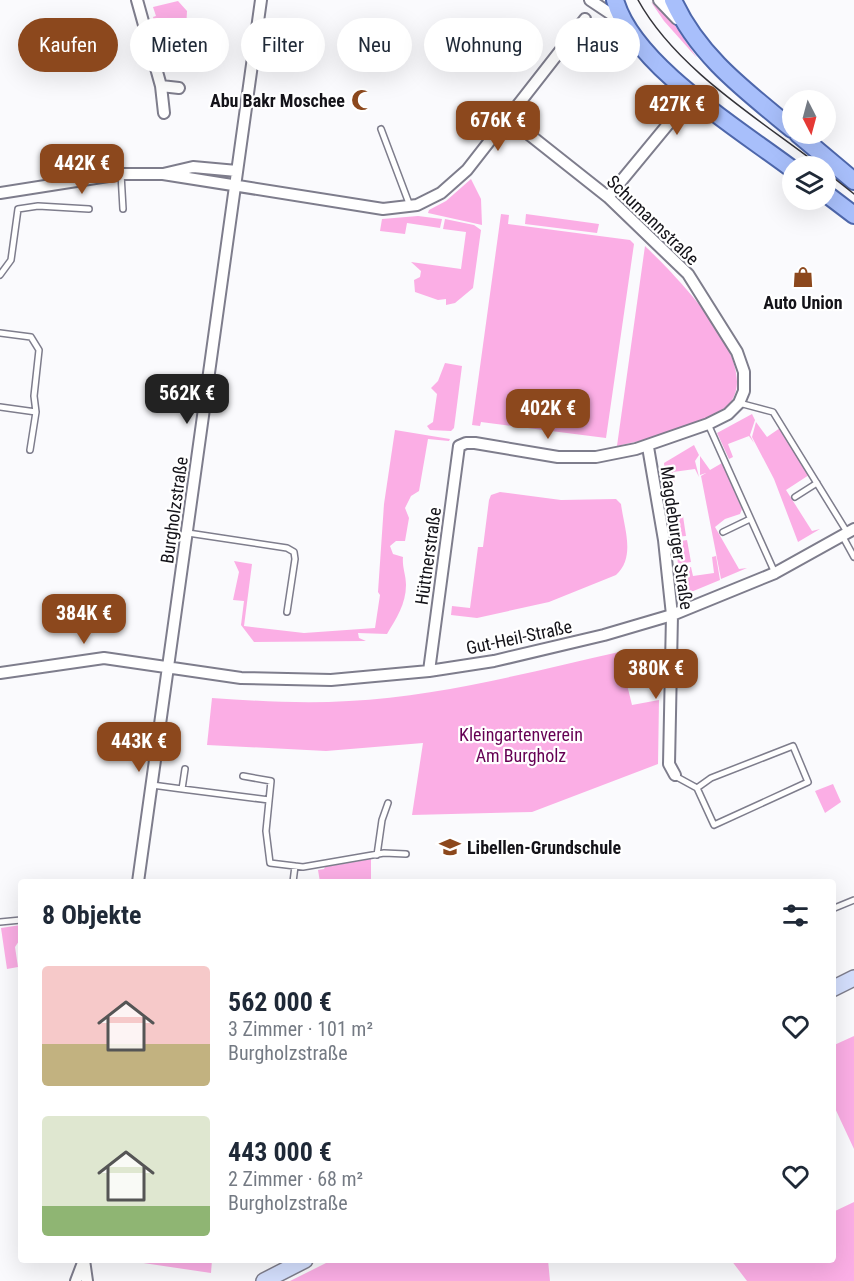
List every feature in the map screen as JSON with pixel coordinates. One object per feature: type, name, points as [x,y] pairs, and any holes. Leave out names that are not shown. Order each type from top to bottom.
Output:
[{"type":"main road","points":[[615,0],[622,18]]},
{"type":"main road","points":[[673,0],[690,32],[716,64],[782,120]]},
{"type":"main road","points":[[640,47],[693,94],[782,161]]},
{"type":"main road","points":[[810,144],[854,181]]},
{"type":"main road","points":[[836,201],[854,215]]},
{"type":"street","points":[[138,0],[161,86],[164,113]]},
{"type":"street","name":"Burgholzstraße","points":[[138,879],[261,0]]},
{"type":"street","points":[[590,0],[617,18]]},
{"type":"street","points":[[659,0],[690,32]]},
{"type":"street","points":[[0,194],[121,174],[163,174],[383,210],[410,206],[441,193],[467,170],[555,57]]},
{"type":"street","points":[[161,86],[179,88]]},
{"type":"street","points":[[608,197],[693,94]]},
{"type":"street","name":"Schumannstraße","points":[[507,117],[608,197],[688,274],[737,352],[744,372],[744,391],[739,404]]},
{"type":"street","points":[[163,174],[193,167],[237,171]]},
{"type":"street","points":[[648,447],[708,424],[728,414],[739,404]]},
{"type":"street","name":"Hüttnerstraße","points":[[429,671],[459,446],[475,443],[558,457],[596,457],[648,447]]},
{"type":"street","name":"Magdeburger Straße","points":[[648,447],[672,615],[669,764],[675,776]]},
{"type":"street","name":"Gut-Heil-Straße","points":[[0,673],[104,658],[272,680],[332,680],[429,671],[561,646],[672,615],[775,573],[848,533]]},
{"type":"street","points":[[836,986],[854,978]]},
{"type":"street","points":[[76,1281],[83,1263]]},
{"type":"street","points":[[84,1263],[87,1281]]},
{"type":"street","points":[[264,1281],[299,1263]]},
{"type":"lane","points":[[381,129],[410,206]]},
{"type":"lane","points":[[121,174],[123,209]]},
{"type":"lane","points":[[0,275],[12,260],[18,209],[38,206],[89,208]]},
{"type":"lane","points":[[0,333],[31,337],[39,350],[34,396],[36,412],[30,450]]},
{"type":"lane","points":[[739,404],[772,412],[848,533],[854,556]]},
{"type":"lane","points":[[0,407],[36,412]]},
{"type":"lane","points":[[708,424],[775,573]]},
{"type":"lane","points":[[795,496],[817,483]]},
{"type":"lane","points":[[723,532],[750,519]]},
{"type":"lane","points":[[188,532],[287,548],[294,552],[295,559],[287,612]]},
{"type":"lane","points":[[675,776],[697,788],[714,825],[808,782],[793,746],[711,778],[697,788]]},
{"type":"lane","points":[[182,789],[185,769]]},
{"type":"lane","points":[[243,776],[271,782],[266,831],[270,863],[303,867],[377,855],[406,854]]},
{"type":"lane","points":[[152,785],[269,801]]},
{"type":"lane","points":[[377,855],[382,820],[388,803]]},
{"type":"lane","points":[[293,879],[295,866]]},
{"type":"lane","points":[[836,907],[854,900]]},
{"type":"lane","points":[[0,922],[18,920]]},
{"type":"green space","points":[[178,1],[187,11],[187,18],[153,18],[156,16],[153,7]]},
{"type":"green space","points":[[651,2],[672,21],[697,58],[664,21]]},
{"type":"green space","points":[[471,179],[481,199],[482,225],[428,213],[429,210],[446,201]]},
{"type":"green space","points":[[501,214],[509,215],[508,224],[630,240],[634,244],[606,438],[481,422],[480,426],[472,425]]},
{"type":"green space","points":[[526,214],[599,224],[597,233],[525,224]]},
{"type":"green space","points":[[418,216],[442,219],[440,228],[407,223],[405,234],[380,231],[382,219]]},
{"type":"green space","points":[[445,219],[474,225],[481,230],[473,288],[455,303],[446,305],[446,299],[438,300],[415,292],[414,280],[420,277],[421,271],[411,262],[461,269],[466,232],[443,229]]},
{"type":"green space","points":[[645,246],[694,298],[726,344],[735,367],[736,388],[728,405],[706,419],[676,431],[617,446]]},
{"type":"green space","points":[[445,363],[462,366],[454,428],[451,431],[430,430],[427,426],[433,422],[437,394],[431,388],[438,381]]},
{"type":"green space","points":[[752,414],[755,420],[750,435],[754,443],[749,436],[728,444],[733,457],[729,459],[717,433]]},
{"type":"green space","points":[[756,422],[767,437],[780,428],[809,475],[786,490],[812,531],[820,529],[798,542],[774,479],[752,437]]},
{"type":"green space","points":[[395,430],[450,439],[449,441],[428,439],[419,491],[411,496],[405,508],[409,518],[405,541],[396,541],[390,546],[393,554],[403,557],[406,592],[397,617],[387,634],[358,633],[359,638],[366,641],[254,642],[241,625],[244,601],[233,600],[239,572],[234,561],[252,564],[244,626],[304,633],[375,628],[380,595],[378,592],[384,504]]},
{"type":"green space","points":[[694,445],[699,455],[695,461],[699,477],[695,469],[673,472],[675,486],[667,488],[664,463]]},
{"type":"green space","points":[[700,456],[710,470],[722,463],[742,509],[740,514],[725,519],[715,527],[739,569],[747,568],[721,579],[701,476],[706,473],[700,475]]},
{"type":"green space","points":[[500,492],[561,500],[616,499],[621,504],[627,542],[626,560],[622,568],[616,575],[549,602],[477,618],[451,615],[452,606],[470,608],[478,547],[483,547],[489,500],[491,495]]},
{"type":"green space","points":[[683,516],[686,536],[675,537],[672,517]]},
{"type":"green space","points":[[687,540],[691,562],[678,564],[675,542]]},
{"type":"green space","points":[[716,556],[720,580],[691,592],[682,590],[678,569],[691,567],[693,576],[714,573],[712,557]]},
{"type":"green space","name":"Kleingartenverein Am Burgholz","points":[[619,652],[632,705],[659,700],[658,764],[532,812],[412,815],[423,743],[326,751],[207,745],[212,698],[315,702],[383,698],[451,689]]},
{"type":"green space","points":[[833,784],[841,802],[825,813],[815,791]]},
{"type":"green space","points":[[371,859],[371,879],[320,879],[318,870]]},
{"type":"green space","points":[[18,925],[18,942],[15,947],[18,967],[7,969],[1,928]]},
{"type":"green space","points":[[854,1036],[854,1149],[836,1110],[836,1044]]},
{"type":"green space","points":[[854,1202],[854,1281],[747,1281],[733,1263],[836,1263],[836,1211]]},
{"type":"green space","points":[[143,1263],[212,1263],[211,1273]]},
{"type":"green space","points":[[326,1263],[548,1263],[550,1281],[290,1281]]},
{"type":"tram line","points":[[638,0],[654,25],[696,70],[720,91],[807,156]]},
{"type":"tram line","points":[[836,180],[854,194]]},
{"type":"place","name":"Abu Bakr Moschee","points":[[362,100]]},
{"type":"place","name":"Auto Union","points":[[803,277]]},
{"type":"place","name":"Libellen-Grundschule","points":[[450,847]]}]
